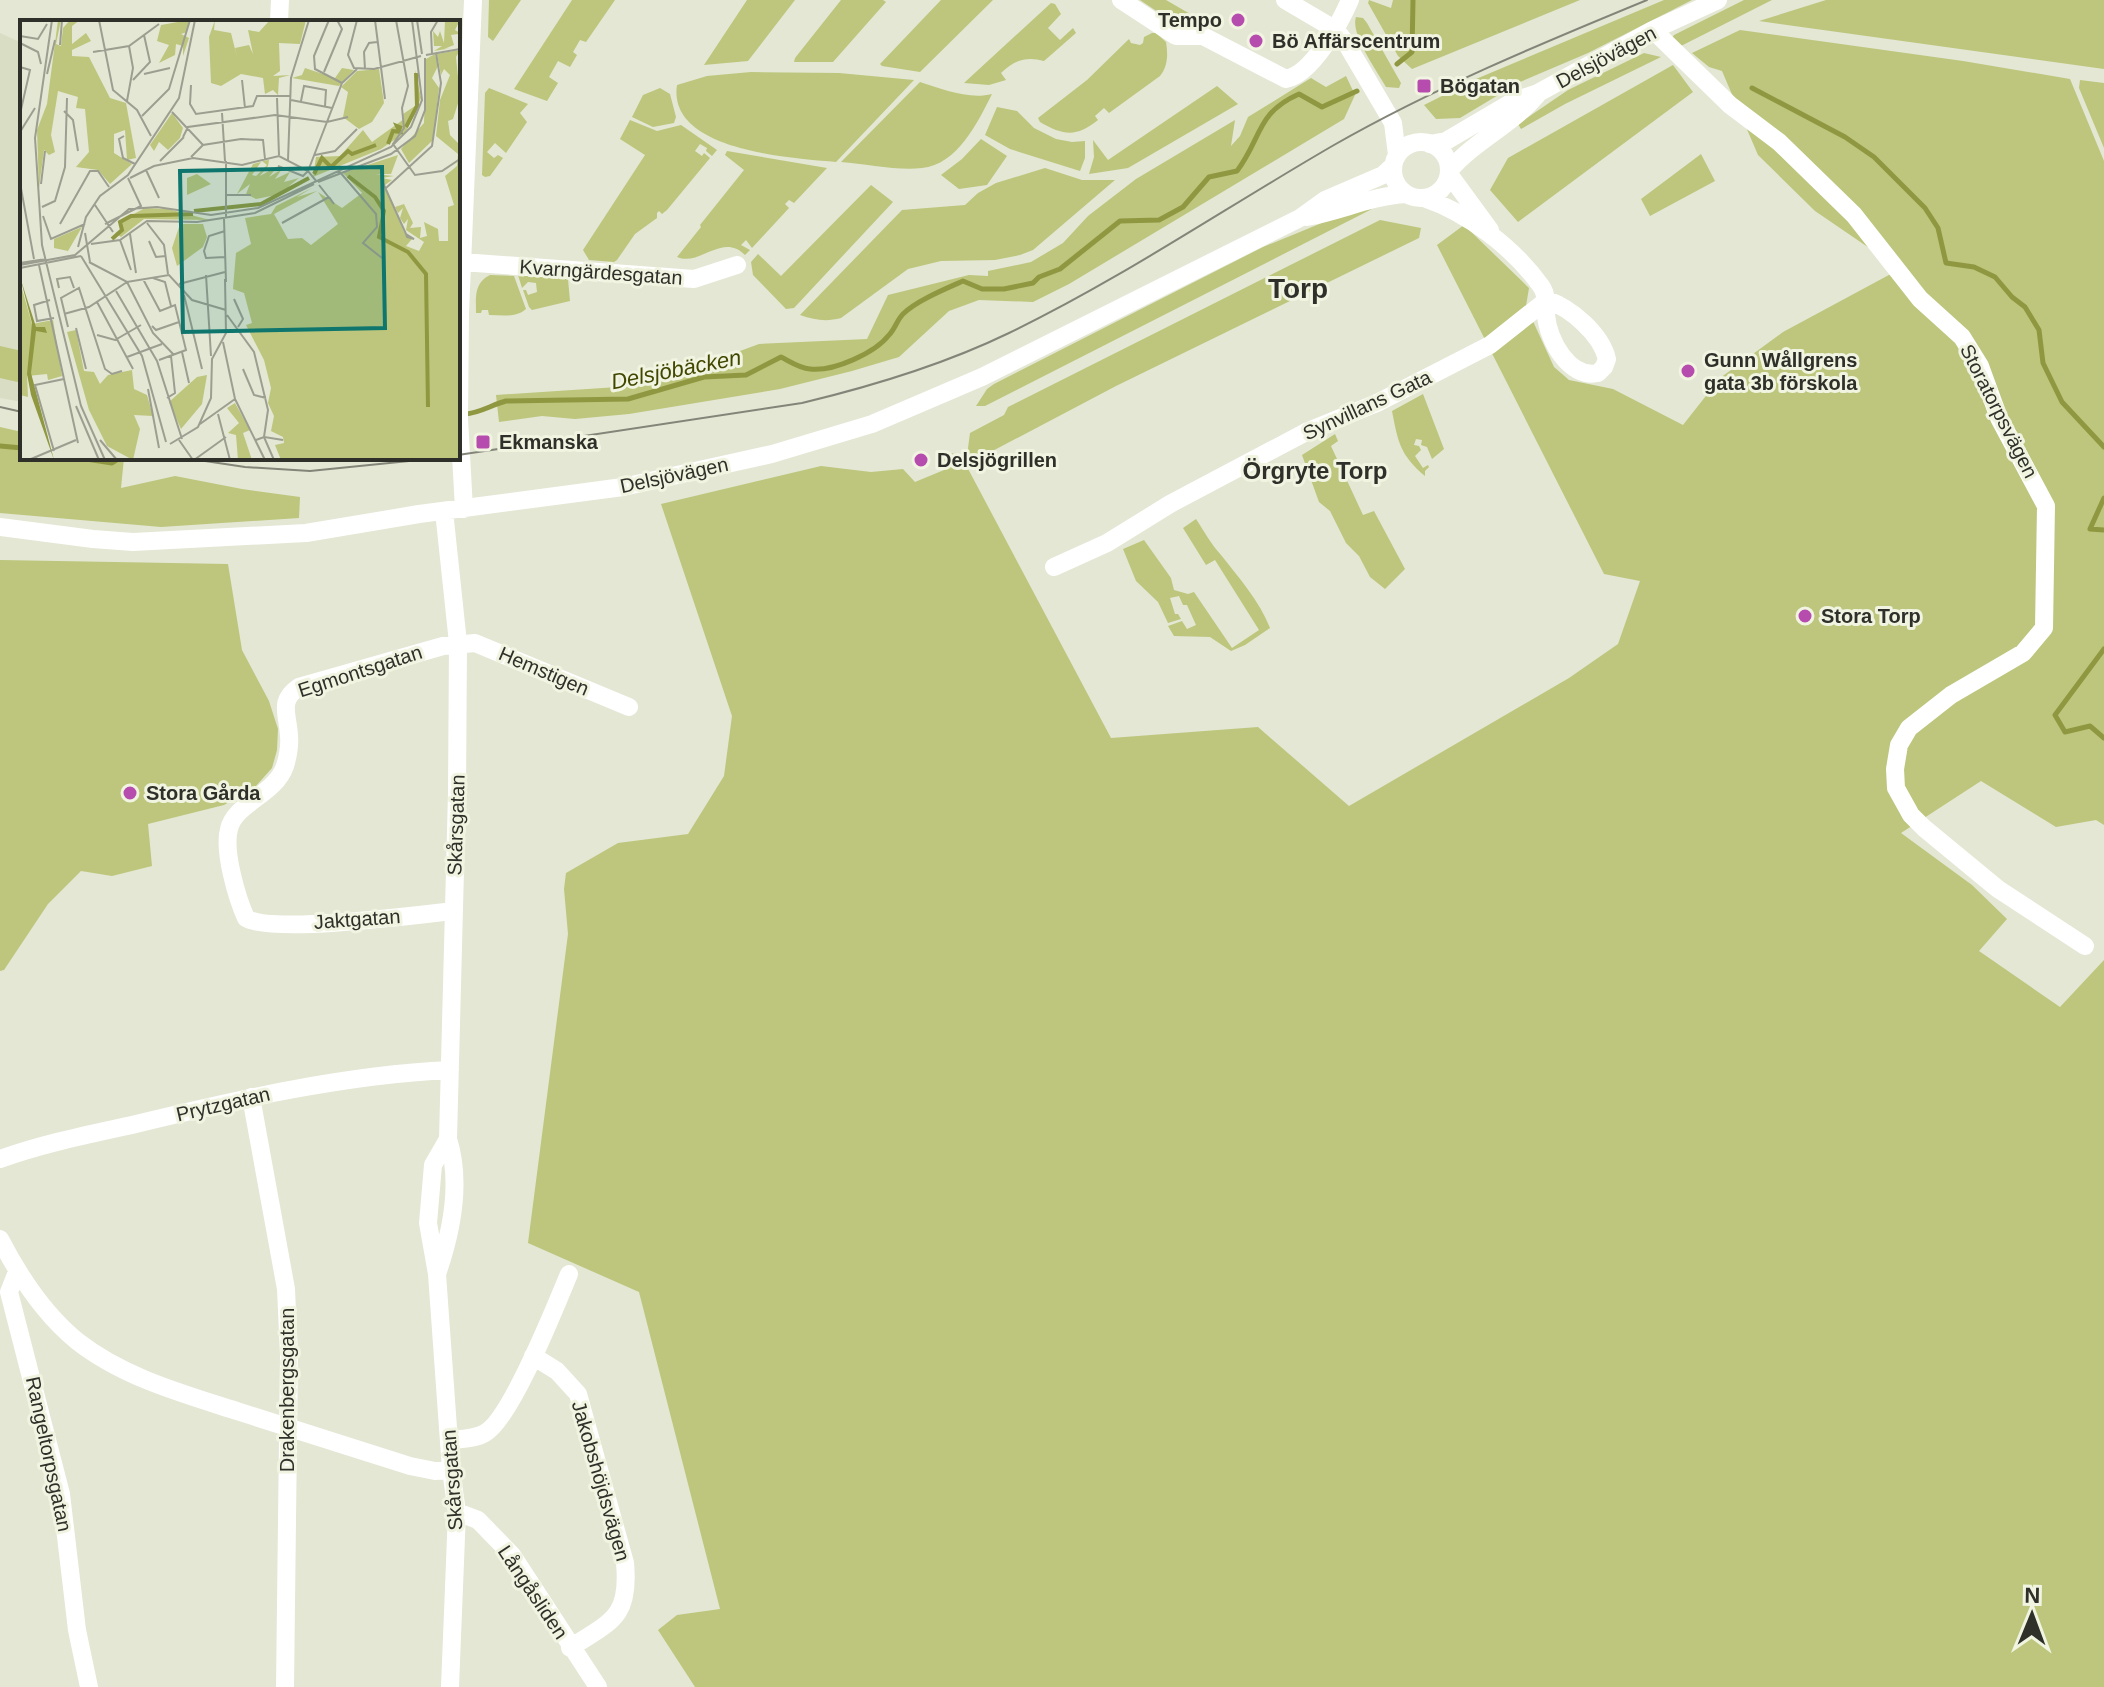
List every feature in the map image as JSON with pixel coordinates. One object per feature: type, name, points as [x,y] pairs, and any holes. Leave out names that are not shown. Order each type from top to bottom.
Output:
[{"type":"street","points":[[279,20],[280,0]]},
{"type":"street","points":[[460,345],[473,0]]},
{"type":"street","points":[[1121,0],[1176,36],[1203,36],[1283,79],[1298,74],[1336,30],[1350,0]]},
{"type":"street","points":[[1285,0],[1336,30],[1393,123],[1445,156],[1449,173],[1496,239]]},
{"type":"street","name":"Delsjövägen","points":[[1425,143],[1446,141],[1514,101],[1538,93],[1653,30],[1718,0]]},
{"type":"street","name":"Storatorpsvägen","points":[[1653,30],[1730,105],[1779,142],[1854,215],[1920,299],[1962,337],[1973,352],[1999,418],[2038,488],[2046,506],[2044,628],[2023,653],[1951,695],[1909,728],[1899,745],[1896,788],[1911,815],[1924,828],[1998,889],[2085,946]]},
{"type":"street","name":"Delsjövägen","points":[[1449,173],[1458,159],[1523,111],[1538,93]]},
{"type":"street","points":[[1393,123],[1396,184],[1415,196],[1439,203],[1496,239]]},
{"type":"street","points":[[1395,160],[1407,146],[1425,143]]},
{"type":"street","name":"Delsjövägen","points":[[0,527],[93,539],[168,542],[306,533],[662,480],[845,434],[982,377],[1300,218],[1325,200],[1383,175],[1395,160]]},
{"type":"street","points":[[1415,196],[1441,190],[1449,173]]},
{"type":"street","name":"Delsjövägen","points":[[1300,218],[1330,213],[1375,198],[1415,196]]},
{"type":"street","name":"Synvillans Gata","points":[[1054,567],[1107,543],[1170,504],[1308,431],[1377,403],[1490,345],[1547,300],[1543,288],[1496,239]]},
{"type":"street","name":"Kvarngärdesgatan","points":[[462,262],[694,279],[737,265]]},
{"type":"street","points":[[460,460],[464,509]]},
{"type":"street","name":"Skårsgatan","points":[[444,511],[458,643],[448,1139],[456,1168],[449,1239],[437,1274],[451,1470],[457,1512],[450,1687]]},
{"type":"street","name":"Hemstigen","points":[[458,643],[481,644],[629,707]]},
{"type":"street","name":"Egmontsgatan","points":[[261,923],[246,918],[240,905],[228,830],[238,814],[272,787],[284,767],[289,747],[288,696],[299,687],[458,643]]},
{"type":"street","name":"Jaktgatan","points":[[261,923],[348,922],[453,911]]},
{"type":"street","name":"Prytzgatan","points":[[0,1159],[93,1133],[251,1097],[398,1072],[450,1070]]},
{"type":"street","name":"Drakenbergsgatan","points":[[251,1097],[286,1289],[289,1355],[285,1687]]},
{"type":"street","points":[[0,1239],[17,1272],[64,1328],[101,1357],[171,1391],[410,1466],[435,1471],[451,1470]]},
{"type":"street","name":"Rangeltorpsgatan","points":[[17,1272],[9,1292],[61,1494],[77,1630],[89,1687]]},
{"type":"street","points":[[449,1440],[484,1434],[491,1429],[513,1396],[569,1274]]},
{"type":"street","name":"Jakobshöjdsvägen","points":[[533,1356],[557,1371],[578,1394],[625,1563],[626,1591],[621,1610],[601,1628],[570,1648]]},
{"type":"street","name":"Långåsliden","points":[[457,1512],[478,1520],[512,1555],[598,1687]]},
{"type":"shaded area","points":[[0,33],[20,42],[20,402],[0,398]]},
{"type":"green space","points":[[489,0],[521,0],[493,41],[488,37]]},
{"type":"green space","points":[[572,0],[615,0],[586,42],[580,40],[570,67],[558,61],[549,77],[558,83],[547,101],[514,89]]},
{"type":"green space","points":[[747,0],[795,0],[748,61],[704,65]]},
{"type":"green space","points":[[841,0],[886,2],[833,62],[794,62],[795,58]]},
{"type":"green space","points":[[941,0],[993,0],[920,72],[882,66],[880,64]]},
{"type":"green space","points":[[1140,0],[1166,0],[1204,22],[1198,31],[1186,31]]},
{"type":"green space","points":[[1369,0],[1391,8],[1393,0],[1580,0],[1412,69],[1398,56]]},
{"type":"green space","points":[[1664,0],[1692,0],[1588,53],[1520,82],[1460,118],[1436,119],[1424,105],[1476,79]]},
{"type":"green space","points":[[1744,0],[1772,0],[1675,49],[1671,39],[1674,35]]},
{"type":"green space","points":[[1826,0],[2104,0],[2104,69],[1759,21]]},
{"type":"green space","points":[[1051,3],[1061,14],[1048,28],[1060,40],[1073,28],[1076,33],[1044,61],[1026,59],[1011,65],[1001,73],[1006,80],[989,85],[964,83]]},
{"type":"green space","points":[[1356,17],[1363,18],[1367,23],[1401,83],[1399,88],[1386,87],[1360,42]]},
{"type":"green space","points":[[1740,30],[2070,79],[2104,161],[2104,825],[2096,820],[2056,827],[1981,781],[1901,833],[1972,885],[2007,919],[1979,951],[2060,1007],[2104,960],[2104,1687],[695,1687],[658,1630],[677,1615],[720,1609],[639,1292],[528,1243],[568,934],[564,889],[566,873],[618,843],[688,834],[724,776],[732,716],[661,504],[821,466],[871,472],[903,469],[915,482],[944,470],[943,458],[947,453],[960,454],[966,463],[970,433],[1004,415],[1008,407],[1380,220],[1421,228],[1419,238],[1116,386],[966,465],[1111,738],[1258,727],[1349,806],[1569,678],[1618,644],[1640,581],[1604,574],[1437,245],[1464,225],[1529,288],[1526,306],[1554,367],[1569,380],[1613,389],[1683,425],[1720,378],[1783,332],[1900,269],[1815,211],[1758,155],[1722,71],[1709,67],[1692,53]]},
{"type":"green space","points":[[1152,33],[1166,42],[1167,60],[1160,76],[1109,113],[1104,108],[1095,116],[1098,120],[1077,132],[1063,132],[1040,122],[1038,118],[1087,80],[1129,39],[1131,43],[1140,45],[1144,37]]},
{"type":"green space","points":[[1644,53],[1661,57],[1521,129],[1518,124],[1568,90]]},
{"type":"green space","points":[[1673,65],[1693,92],[1518,222],[1490,190],[1508,158]]},
{"type":"green space","points":[[751,72],[839,73],[914,80],[836,162],[791,158],[736,147],[711,137],[691,124],[679,107],[677,85],[707,76]]},
{"type":"green space","points":[[1346,76],[1355,95],[1344,119],[1069,284],[1033,302],[979,300],[949,311],[899,357],[780,389],[629,414],[575,419],[542,416],[499,422],[496,395],[633,386],[659,381],[759,344],[867,339],[888,295],[969,275],[988,276],[988,271],[1031,262],[1063,243],[1088,216],[1136,179],[1235,120],[1231,146],[1240,136],[1248,117],[1311,78],[1326,87]]},
{"type":"green space","points":[[2080,80],[2104,83],[2104,148],[2079,88]]},
{"type":"green space","points":[[920,82],[965,95],[992,94],[973,129],[956,151],[934,165],[913,169],[841,162]]},
{"type":"green space","points":[[1217,86],[1238,104],[1128,168],[1089,174],[1094,157],[1093,140],[1108,160]]},
{"type":"green space","points":[[489,88],[528,104],[520,113],[527,122],[506,153],[495,143],[487,152],[494,158],[498,155],[503,158],[490,176],[485,177],[482,175],[485,93]]},
{"type":"green space","points":[[660,88],[670,94],[676,117],[674,123],[653,127],[632,117],[643,95]]},
{"type":"green space","points":[[997,107],[1017,111],[1034,128],[1056,139],[1085,141],[1085,158],[1080,171],[1010,149],[985,135]]},
{"type":"green space","points":[[630,120],[657,131],[681,125],[717,150],[712,156],[700,144],[695,151],[710,158],[667,210],[662,214],[659,211],[657,218],[635,234],[617,260],[589,260],[583,250],[645,155],[620,139]]},
{"type":"green space","points":[[981,139],[1007,156],[987,185],[959,189],[941,175]]},
{"type":"green space","points":[[727,151],[827,168],[794,203],[789,200],[785,204],[789,208],[752,248],[746,240],[741,245],[750,250],[745,255],[728,247],[694,258],[677,257],[744,170],[725,155]]},
{"type":"green space","points":[[1701,154],[1715,181],[1650,216],[1641,199]]},
{"type":"green space","points":[[1045,168],[1082,180],[1115,180],[1033,250],[995,260],[941,261],[908,269],[841,318],[820,320],[800,315],[902,210],[965,205],[996,183]]},
{"type":"green space","points":[[871,185],[893,202],[794,308],[786,309],[753,275],[751,262],[758,254],[781,276]]},
{"type":"green space","points":[[1372,209],[985,406],[976,406],[994,384],[1263,247],[1351,211]]},
{"type":"green space","points":[[490,275],[514,276],[526,309],[509,315],[489,315],[488,310],[476,313],[479,286]]},
{"type":"green space","points":[[518,275],[568,279],[570,301],[532,310],[523,290],[528,295],[537,292],[536,283],[528,282],[522,288]]},
{"type":"green space","points":[[0,346],[20,351],[20,383],[0,378]]},
{"type":"green space","points":[[1423,394],[1444,449],[1432,459],[1427,447],[1421,445],[1422,440],[1416,439],[1414,445],[1421,450],[1415,456],[1423,468],[1429,467],[1425,476],[1401,447],[1392,411]]},
{"type":"green space","points":[[0,427],[20,432],[20,460],[124,460],[121,488],[175,476],[300,497],[299,518],[161,527],[0,513]]},
{"type":"green space","points":[[1335,434],[1338,441],[1331,446],[1363,515],[1374,511],[1405,569],[1385,589],[1370,577],[1359,556],[1346,543],[1330,511],[1319,502],[1302,455]]},
{"type":"green space","points":[[1196,519],[1242,581],[1270,628],[1231,651],[1210,637],[1174,636],[1168,626],[1182,621],[1187,629],[1196,625],[1187,605],[1183,605],[1179,596],[1170,598],[1175,614],[1181,619],[1168,623],[1158,602],[1136,581],[1123,549],[1144,540],[1171,578],[1174,590],[1188,594],[1194,592],[1232,648],[1259,630],[1215,560],[1206,565],[1183,528]]},
{"type":"green space","points":[[0,560],[228,564],[242,650],[269,701],[278,729],[272,768],[256,786],[224,805],[148,824],[152,866],[112,876],[81,871],[48,904],[4,970],[0,971]]},
{"type":"waterway","name":"Delsjöbäcken","points":[[1397,64],[1412,52],[1413,0]]},
{"type":"waterway","points":[[1752,88],[1845,137],[1874,157],[1925,208],[1938,228],[1946,263],[1974,267],[1995,277],[2025,307],[2039,330],[2043,363],[2062,402],[2104,447]]},
{"type":"waterway","name":"Delsjöbäcken","points":[[465,414],[506,401],[628,399],[704,377],[746,375],[781,357],[810,369],[841,364],[883,342],[903,314],[915,304],[963,281],[982,289],[1004,289],[1033,283],[1039,277],[1060,269],[1120,221],[1159,220],[1183,207],[1209,177],[1237,171],[1267,118],[1285,101],[1299,94],[1322,107],[1357,91]]},
{"type":"waterway","name":"Delsjöbäcken","points":[[0,446],[20,448]]},
{"type":"waterway","name":"Delsjöbäcken","points":[[93,460],[112,463],[117,460]]},
{"type":"waterway","points":[[2104,498],[2090,529],[2104,530]]},
{"type":"waterway","points":[[2104,649],[2055,715],[2065,732],[2090,726],[2104,738]]},
{"type":"tram line","points":[[460,455],[802,403],[933,365],[1009,333],[1092,290],[1334,145],[1410,104],[1647,0]]},
{"type":"tram line","points":[[0,407],[20,412]]},
{"type":"tram line","points":[[198,460],[310,471],[419,460]]},
{"type":"place","name":"Tempo","points":[[1238,20]]},
{"type":"place","name":"Bö Affärscentrum","points":[[1256,41]]},
{"type":"place","name":"Bögatan","points":[[1424,86]]},
{"type":"place","name":"Gunn Wållgrens gata 3b förskola","points":[[1688,371]]},
{"type":"place","name":"Ekmanska","points":[[483,442]]},
{"type":"place","name":"Delsjögrillen","points":[[921,460]]},
{"type":"place","name":"Stora Torp","points":[[1805,616]]},
{"type":"place","name":"Stora Gårda","points":[[130,793]]},
{"type":"district","name":"Torp","points":[[1298,288]]},
{"type":"district","name":"Örgryte Torp","points":[[1315,471]]}]
